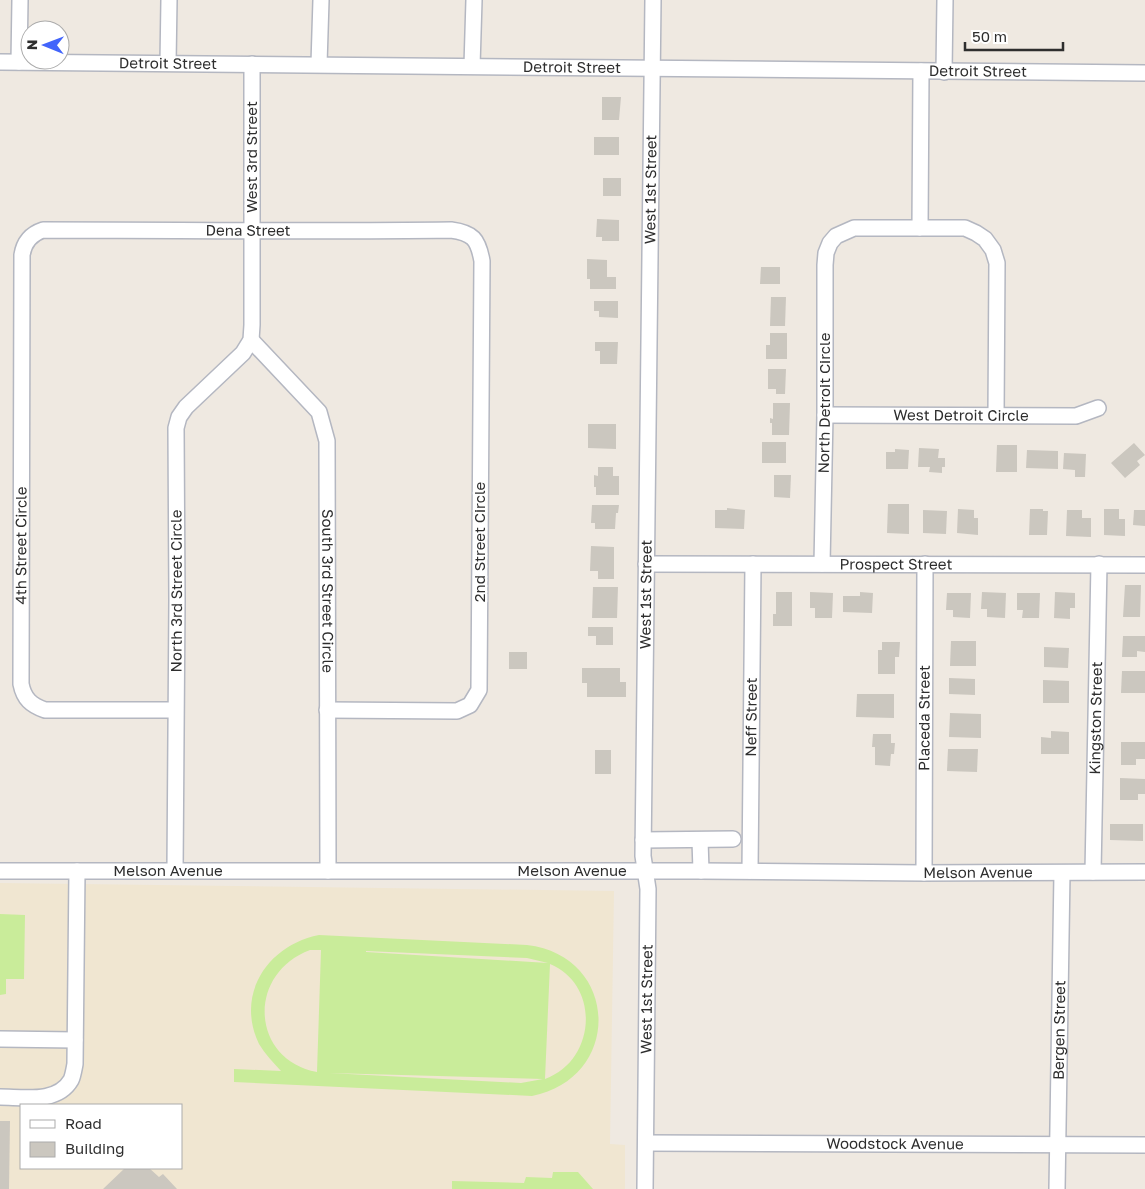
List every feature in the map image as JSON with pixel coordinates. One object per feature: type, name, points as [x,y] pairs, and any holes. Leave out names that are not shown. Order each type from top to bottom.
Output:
[{"type":"street","points":[[18,62],[20,0]]},
{"type":"street","points":[[168,63],[169,0]]},
{"type":"street","points":[[319,64],[321,0]]},
{"type":"street","points":[[472,66],[474,0]]},
{"type":"street","name":"West 1st Street","points":[[644,1189],[648,889],[643,856],[643,840],[653,0]]},
{"type":"street","points":[[944,72],[945,0]]},
{"type":"street","name":"Detroit Street","points":[[0,62],[1145,73]]},
{"type":"street","name":"West 3rd Street","points":[[251,340],[252,64]]},
{"type":"street","points":[[921,71],[920,228],[965,228],[985,239],[993,250],[997,263],[996,416]]},
{"type":"street","name":"North Detroit Circle","points":[[822,564],[826,253],[836,236],[854,228],[920,228]]},
{"type":"street","name":"Dena Street","points":[[28,239],[34,233],[43,230],[344,232],[451,230],[463,232],[471,236]]},
{"type":"street","name":"2nd Street Circle","points":[[327,710],[457,711],[470,705],[479,690],[482,261],[479,246],[471,236]]},
{"type":"street","name":"4th Street Circle","points":[[28,239],[23,247],[22,255],[21,684],[23,694],[36,707],[45,710],[176,710]]},
{"type":"street","name":"North 3rd Street Circle","points":[[175,870],[176,428],[179,417],[186,407],[243,353],[251,340]]},
{"type":"street","name":"South 3rd Street Circle","points":[[251,340],[319,412],[327,441],[328,871]]},
{"type":"street","name":"West Detroit Circle","points":[[825,415],[1076,416],[1098,408]]},
{"type":"street","name":"Prospect Street","points":[[646,564],[1145,565]]},
{"type":"street","name":"Neff Street","points":[[750,871],[753,564]]},
{"type":"street","name":"Placeda Street","points":[[924,873],[925,564]]},
{"type":"street","name":"Kingston Street","points":[[1093,872],[1099,564]]},
{"type":"street","points":[[643,840],[733,838]]},
{"type":"street","points":[[700,840],[701,871]]},
{"type":"street","name":"Melson Avenue","points":[[0,870],[1145,872]]},
{"type":"street","points":[[0,1097],[39,1098],[52,1096],[63,1090],[71,1080],[75,1064],[77,871]]},
{"type":"street","name":"Bergen Street","points":[[1056,1189],[1062,873]]},
{"type":"street","points":[[0,1039],[75,1040]]},
{"type":"street","name":"Woodstock Avenue","points":[[646,1143],[1145,1145]]},
{"type":"shaded area","points":[[0,883],[614,891],[610,1144],[625,1145],[625,1189],[0,1189]]},
{"type":"green space","points":[[0,914],[25,915],[24,979],[6,979],[6,994],[0,995]]},
{"type":"green space","points":[[319,935],[527,945],[558,954],[580,971],[593,993],[598,1018],[595,1043],[583,1066],[562,1085],[532,1096],[234,1082],[234,1069],[281,1071],[266,1055],[259,1044],[253,1025],[251,1007],[254,990],[261,974],[271,961],[285,949]],"holes":[[[310,950],[321,950],[317,1072],[295,1064],[279,1051],[269,1034],[265,1016],[267,996],[275,978],[289,962]],[[366,952],[527,958],[548,963]],[[550,964],[567,974],[578,988],[584,1005],[586,1023],[582,1040],[574,1056],[562,1070],[545,1079]],[[329,1073],[543,1079],[521,1083]]]},
{"type":"green space","points":[[553,1172],[578,1172],[593,1189],[452,1189],[452,1181],[524,1183],[526,1177],[552,1178]]},
{"type":"building","points":[[602,97],[621,97],[619,120],[602,120]]},
{"type":"building","points":[[594,137],[619,137],[619,155],[594,155]]},
{"type":"building","points":[[603,178],[621,178],[621,196],[603,196]]},
{"type":"building","points":[[597,219],[619,220],[619,241],[602,241],[602,237],[596,237]]},
{"type":"building","points":[[587,259],[607,260],[607,277],[616,277],[616,289],[590,289],[590,279],[587,279]]},
{"type":"building","points":[[761,267],[780,267],[780,284],[760,284]]},
{"type":"building","points":[[771,297],[786,297],[785,326],[770,326]]},
{"type":"building","points":[[594,301],[618,301],[618,318],[599,317],[599,311],[594,311]]},
{"type":"building","points":[[770,333],[787,333],[787,359],[766,359],[766,345],[770,345]]},
{"type":"building","points":[[595,342],[618,342],[617,364],[600,364],[600,351],[595,351]]},
{"type":"building","points":[[768,369],[786,369],[785,394],[776,394],[776,389],[768,389]]},
{"type":"building","points":[[773,403],[790,403],[789,435],[772,435],[770,418],[773,419]]},
{"type":"building","points":[[588,424],[616,424],[616,449],[588,448]]},
{"type":"building","points":[[762,442],[786,442],[786,463],[762,463]]},
{"type":"building","points":[[1134,443],[1145,455],[1137,461],[1140,465],[1125,478],[1111,463]]},
{"type":"building","points":[[997,445],[1017,445],[1017,472],[996,472]]},
{"type":"building","points":[[919,448],[939,449],[938,458],[945,458],[945,467],[942,467],[942,473],[929,472],[930,467],[918,467]]},
{"type":"building","points":[[895,449],[909,450],[908,469],[886,469],[886,452],[895,452]]},
{"type":"building","points":[[1027,450],[1058,451],[1058,469],[1026,468]]},
{"type":"building","points":[[1064,453],[1086,454],[1085,477],[1075,477],[1075,470],[1063,469]]},
{"type":"building","points":[[598,467],[613,467],[613,476],[619,476],[619,495],[596,495],[594,475],[598,476]]},
{"type":"building","points":[[774,475],[791,475],[790,498],[774,497]]},
{"type":"building","points":[[888,504],[909,504],[909,534],[887,533]]},
{"type":"building","points":[[592,505],[619,505],[618,513],[616,513],[615,529],[595,529],[595,523],[591,523]]},
{"type":"building","points":[[727,508],[745,510],[744,529],[715,528],[715,510],[727,510]]},
{"type":"building","points":[[958,509],[974,510],[974,518],[978,518],[978,535],[957,533]]},
{"type":"building","points":[[1030,509],[1048,511],[1047,535],[1029,535]]},
{"type":"building","points":[[1104,509],[1119,509],[1119,519],[1125,519],[1125,536],[1104,535]]},
{"type":"building","points":[[923,510],[947,511],[946,534],[923,533]]},
{"type":"building","points":[[1067,510],[1082,510],[1082,518],[1091,518],[1091,537],[1066,536]]},
{"type":"building","points":[[1134,510],[1145,510],[1145,526],[1133,525]]},
{"type":"building","points":[[591,546],[614,547],[614,579],[598,579],[598,571],[590,571]]},
{"type":"building","points":[[1125,585],[1141,585],[1140,617],[1123,617]]},
{"type":"building","points":[[593,587],[618,587],[617,618],[592,618]]},
{"type":"building","points":[[776,592],[792,592],[792,626],[773,626],[773,614],[776,614]]},
{"type":"building","points":[[810,592],[833,593],[832,618],[815,618],[815,608],[810,608]]},
{"type":"building","points":[[860,592],[873,593],[872,613],[843,612],[843,596],[860,596]]},
{"type":"building","points":[[982,592],[1006,593],[1005,618],[987,617],[987,609],[981,609]]},
{"type":"building","points":[[1055,592],[1075,593],[1075,608],[1070,608],[1070,619],[1054,618]]},
{"type":"building","points":[[947,593],[971,593],[970,618],[953,617],[953,610],[946,610]]},
{"type":"building","points":[[1017,593],[1040,593],[1039,618],[1022,618],[1023,610],[1017,610]]},
{"type":"building","points":[[588,627],[613,627],[613,645],[596,645],[596,636],[588,636]]},
{"type":"building","points":[[1123,636],[1145,636],[1145,652],[1137,651],[1137,657],[1122,657]]},
{"type":"building","points":[[951,641],[976,641],[976,666],[950,666]]},
{"type":"building","points":[[882,642],[900,642],[899,657],[895,657],[895,674],[878,674],[878,650],[882,650]]},
{"type":"building","points":[[1044,647],[1069,648],[1068,668],[1044,667]]},
{"type":"building","points":[[509,652],[527,652],[527,669],[509,669]]},
{"type":"building","points":[[582,668],[620,668],[620,682],[626,682],[626,697],[587,697],[587,683],[582,683]]},
{"type":"building","points":[[1122,671],[1145,671],[1145,693],[1121,693]]},
{"type":"building","points":[[949,678],[975,679],[975,695],[949,694]]},
{"type":"building","points":[[1043,680],[1069,681],[1069,703],[1043,703]]},
{"type":"building","points":[[857,694],[894,694],[894,718],[856,717]]},
{"type":"building","points":[[950,713],[981,714],[981,738],[949,737]]},
{"type":"building","points":[[1051,731],[1069,732],[1069,754],[1041,754],[1041,737],[1051,738]]},
{"type":"building","points":[[873,734],[891,734],[891,743],[895,743],[894,754],[891,754],[890,766],[875,765],[875,747],[872,747]]},
{"type":"building","points":[[1121,742],[1145,742],[1145,759],[1136,759],[1136,765],[1121,765]]},
{"type":"building","points":[[948,749],[978,749],[977,772],[947,771]]},
{"type":"building","points":[[595,750],[611,750],[611,774],[595,774]]},
{"type":"building","points":[[1120,778],[1145,779],[1145,794],[1138,794],[1138,800],[1120,800]]},
{"type":"building","points":[[1110,824],[1143,824],[1143,841],[1110,840]]},
{"type":"building","points":[[0,1121],[10,1121],[9,1189],[0,1189]]},
{"type":"building","points":[[124,1169],[150,1169],[159,1177],[163,1174],[177,1189],[103,1189]]}]
